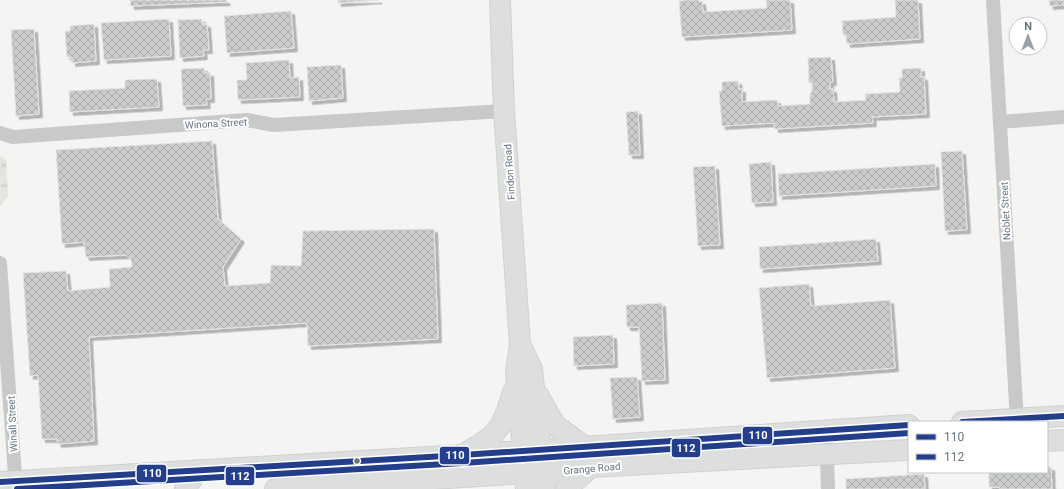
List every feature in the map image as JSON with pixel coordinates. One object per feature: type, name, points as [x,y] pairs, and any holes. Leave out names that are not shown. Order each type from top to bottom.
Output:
[{"type":"main road","name":"Findon Road","points":[[500,0],[504,110],[520,344],[532,369],[525,384],[535,481]]},
{"type":"main road","points":[[462,454],[498,430],[505,415],[525,384],[555,425],[584,446]]},
{"type":"main road","points":[[990,421],[1064,416]]},
{"type":"main road","points":[[10,484],[198,470],[908,425]]},
{"type":"main road","points":[[1048,441],[1064,440]]},
{"type":"main road","name":"Grange Road","points":[[275,489],[484,476],[535,481],[591,467],[908,450]]},
{"type":"main road","points":[[566,489],[591,467]]},
{"type":"main road","points":[[185,489],[198,470]]},
{"type":"main road","points":[[198,470],[205,489]]},
{"type":"main road","points":[[484,476],[505,489]]},
{"type":"street","name":"Noblet Street","points":[[993,0],[1017,420]]},
{"type":"street","name":"Winona Street","points":[[0,133],[13,136],[247,120],[274,125],[504,110]]},
{"type":"street","points":[[1000,122],[1064,117]]},
{"type":"street","name":"Winall Street","points":[[0,263],[10,484]]},
{"type":"street","points":[[826,430],[828,489]]},
{"type":"green space","points":[[0,156],[6,160],[8,196],[0,207]]},
{"type":"building","points":[[130,0],[226,0],[227,2],[131,6]]},
{"type":"building","points":[[338,0],[379,0],[338,3]]},
{"type":"building","points":[[766,0],[790,0],[792,30],[682,37],[679,1],[702,1],[703,12],[767,8]]},
{"type":"building","points":[[895,0],[918,0],[920,39],[847,44],[846,35],[843,35],[842,21],[896,17]]},
{"type":"building","points":[[1049,0],[1064,0],[1064,5],[1050,6]]},
{"type":"building","points":[[291,11],[294,48],[227,53],[224,16]]},
{"type":"building","points":[[169,19],[171,56],[104,60],[101,23]]},
{"type":"building","points":[[202,19],[202,24],[207,24],[209,50],[203,50],[204,56],[180,58],[178,20]]},
{"type":"building","points":[[94,24],[96,61],[72,63],[72,57],[67,57],[65,31],[70,31],[70,26]]},
{"type":"building","points":[[34,29],[39,114],[16,116],[11,30]]},
{"type":"building","points":[[831,57],[833,82],[830,82],[830,89],[833,89],[834,102],[866,100],[865,94],[900,92],[899,78],[902,78],[902,69],[921,68],[921,77],[924,77],[926,114],[872,117],[873,123],[775,129],[774,123],[722,126],[719,91],[722,91],[722,82],[738,81],[739,89],[742,89],[742,102],[777,100],[778,106],[810,104],[812,82],[809,83],[808,58]]},
{"type":"building","points":[[289,60],[290,78],[299,77],[300,97],[238,100],[237,80],[247,80],[246,63]]},
{"type":"building","points":[[341,65],[343,98],[309,101],[307,67]]},
{"type":"building","points":[[204,68],[205,73],[210,73],[211,99],[206,99],[207,105],[183,106],[181,69]]},
{"type":"building","points":[[157,79],[159,107],[70,112],[69,91],[125,88],[125,80]]},
{"type":"building","points":[[638,111],[640,155],[629,155],[626,112]]},
{"type":"building","points":[[212,141],[218,219],[241,239],[223,267],[225,286],[270,283],[271,265],[301,266],[303,231],[434,229],[438,339],[308,346],[307,323],[89,337],[94,441],[58,444],[57,439],[42,439],[38,375],[30,376],[23,273],[66,271],[68,291],[110,287],[109,269],[132,267],[131,259],[126,255],[86,257],[84,242],[62,244],[56,150]]},
{"type":"building","points":[[962,151],[967,230],[945,231],[941,152]]},
{"type":"building","points":[[771,162],[773,202],[752,203],[749,164]]},
{"type":"building","points":[[935,164],[936,186],[779,196],[778,174]]},
{"type":"building","points":[[715,166],[720,245],[698,246],[693,167]]},
{"type":"building","points":[[876,239],[878,261],[760,269],[759,247]]},
{"type":"building","points":[[809,284],[811,306],[890,300],[895,368],[767,378],[759,288]]},
{"type":"building","points":[[662,303],[665,380],[642,381],[639,327],[627,327],[626,305]]},
{"type":"building","points":[[613,335],[614,364],[574,366],[573,337]]},
{"type":"building","points":[[637,377],[640,417],[613,419],[610,378]]},
{"type":"building","points":[[1048,467],[1051,467],[1052,489],[1000,489],[1000,487],[989,487],[989,473],[1048,473]]},
{"type":"building","points":[[924,474],[925,489],[846,489],[846,479]]},
{"type":"transit line","name":"110","points":[[979,421],[1064,416]]},
{"type":"transit line","name":"110","points":[[0,482],[462,455],[908,425]]},
{"type":"transit line","name":"112","points":[[17,489],[463,463],[908,433]]}]
